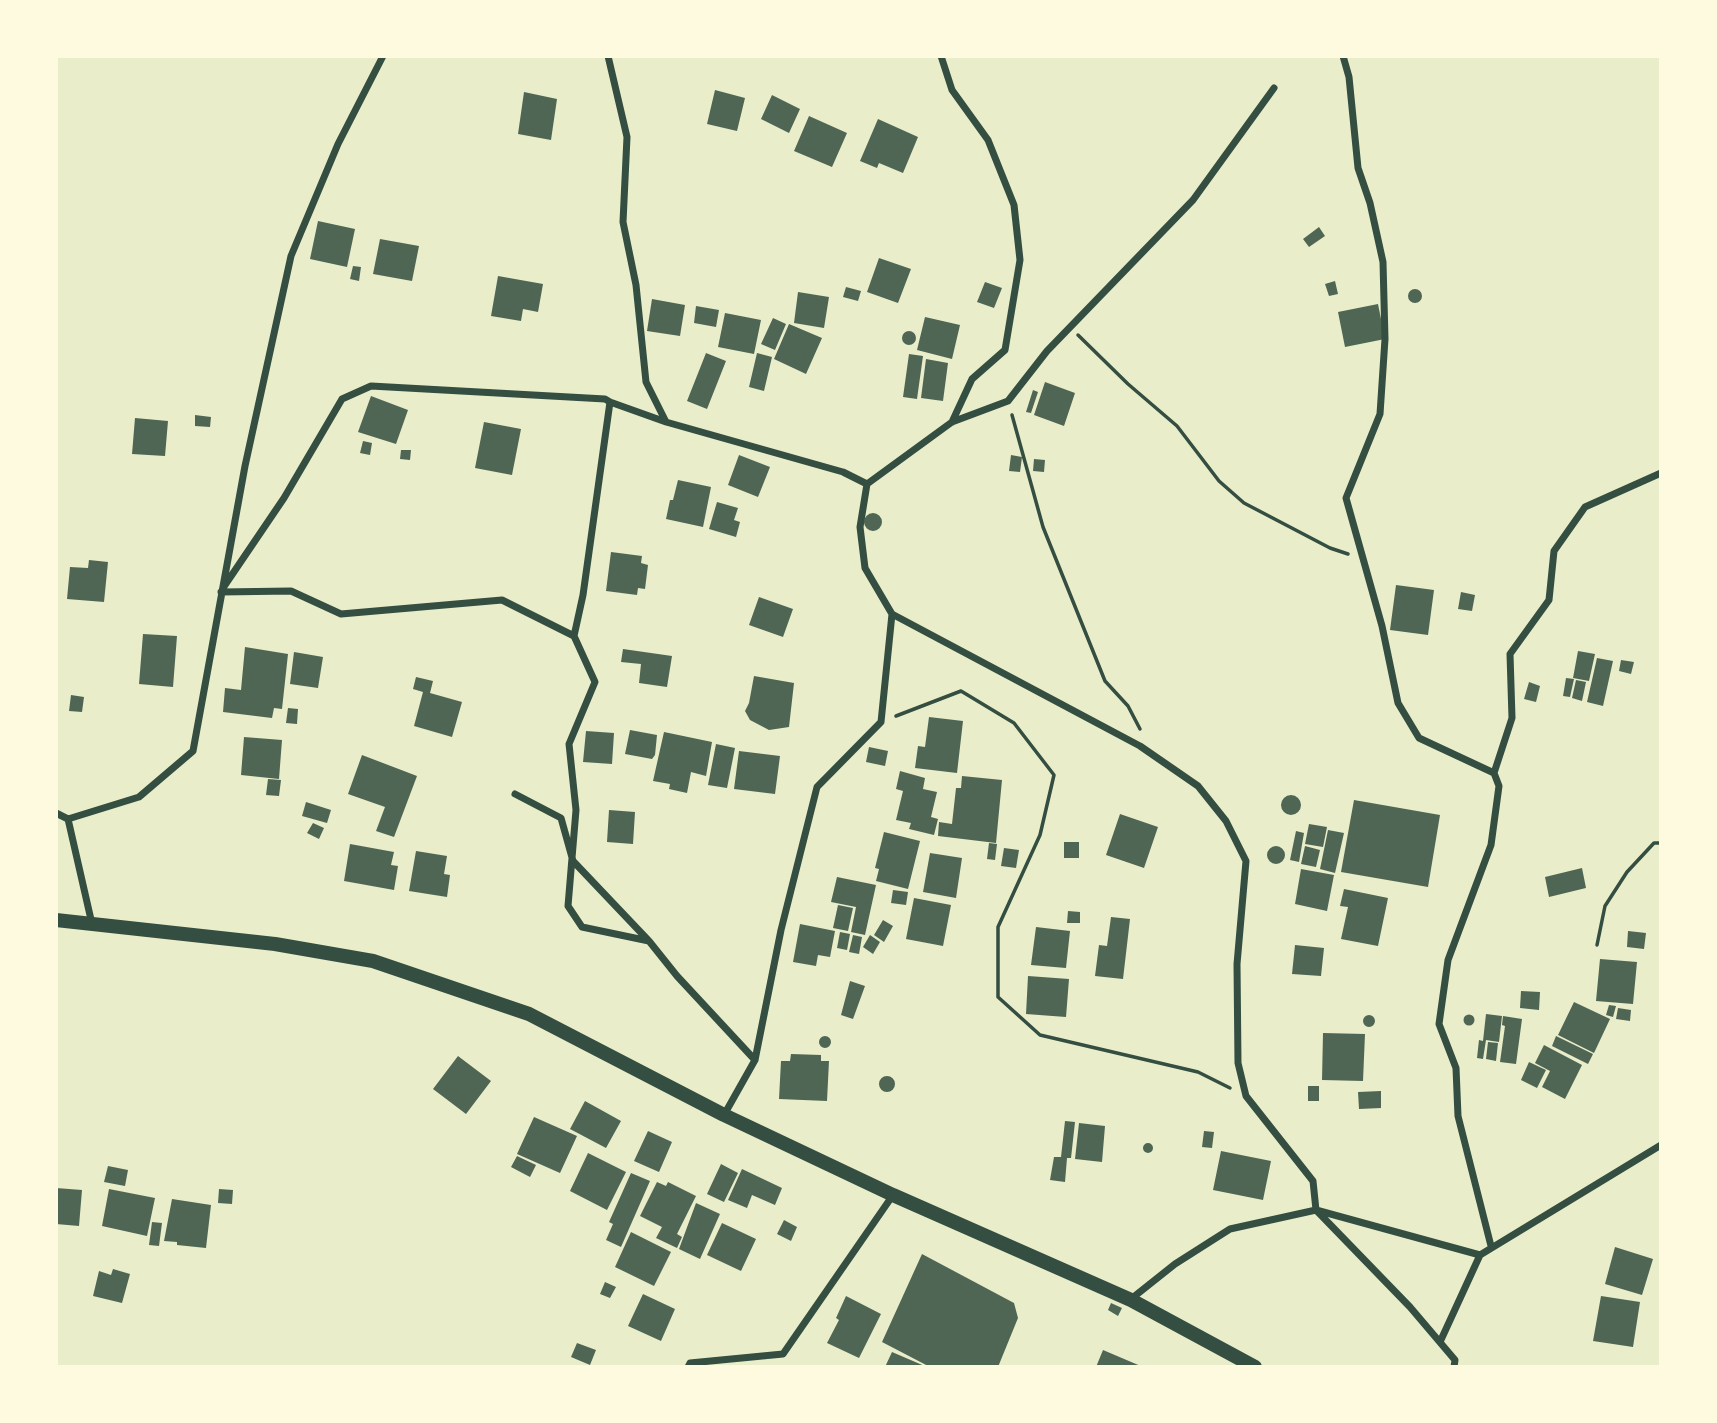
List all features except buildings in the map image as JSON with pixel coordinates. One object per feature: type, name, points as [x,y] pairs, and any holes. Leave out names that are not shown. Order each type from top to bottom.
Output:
[{"type":"main road","points":[[56,920],[275,944],[373,961],[529,1014],[724,1115],[893,1195],[1131,1300],[1245,1365]]},
{"type":"street","points":[[56,813],[68,819],[139,797],[193,751],[245,466],[291,256],[338,144],[383,56]]},
{"type":"street","points":[[608,56],[628,137],[623,222],[636,285],[646,382],[666,422]]},
{"type":"street","points":[[941,56],[952,90],[988,139],[1014,205],[1020,260],[1005,350],[972,379],[952,422]]},
{"type":"street","points":[[1343,56],[1349,77],[1358,167],[1370,203],[1383,262],[1385,339],[1380,414],[1346,498],[1382,626],[1398,703],[1419,738],[1494,773]]},
{"type":"street","points":[[1274,88],[1193,200],[1047,351],[1008,401],[952,422],[867,484],[860,527],[865,568],[892,614],[1140,746],[1198,786],[1226,821],[1245,862],[1237,964],[1238,1063],[1246,1096],[1313,1181],[1316,1210],[1410,1307],[1455,1360],[1454,1367]]},
{"type":"street","points":[[221,592],[284,498],[342,399],[370,386],[605,399],[666,422],[843,471],[867,484]]},
{"type":"street","points":[[610,402],[575,636],[595,681],[569,744],[576,810],[568,906],[582,927],[649,941]]},
{"type":"street","points":[[1491,1246],[1458,1116],[1456,1068],[1439,1024],[1448,960],[1492,845],[1499,786],[1494,773],[1512,718],[1510,654],[1549,600],[1554,551],[1585,508],[1661,473]]},
{"type":"street","points":[[221,592],[291,591],[341,614],[502,600],[575,636]]},
{"type":"street","points":[[724,1115],[755,1060],[781,930],[817,787],[881,722],[892,614]]},
{"type":"street","points":[[515,794],[561,818],[573,860],[755,1060]]},
{"type":"street","points":[[68,819],[92,924]]},
{"type":"street","points":[[1440,1342],[1480,1255],[1661,1145]]},
{"type":"street","points":[[688,1367],[690,1363],[783,1354],[893,1195]]},
{"type":"street","points":[[1131,1300],[1175,1265],[1230,1229],[1316,1210],[1480,1255]]},
{"type":"path","points":[[1071,326],[1084,343],[1177,426],[1219,481],[1244,503],[1330,548],[1363,558]]},
{"type":"path","points":[[1008,401],[1043,527],[1105,681],[1128,706],[1144,738],[1140,746]]},
{"type":"path","points":[[881,722],[961,691],[1014,723],[1054,775],[1040,835],[998,927],[998,997],[1040,1035],[1198,1072],[1246,1096]]},
{"type":"path","points":[[1597,945],[1605,906],[1627,872],[1654,843],[1661,843]]}]
